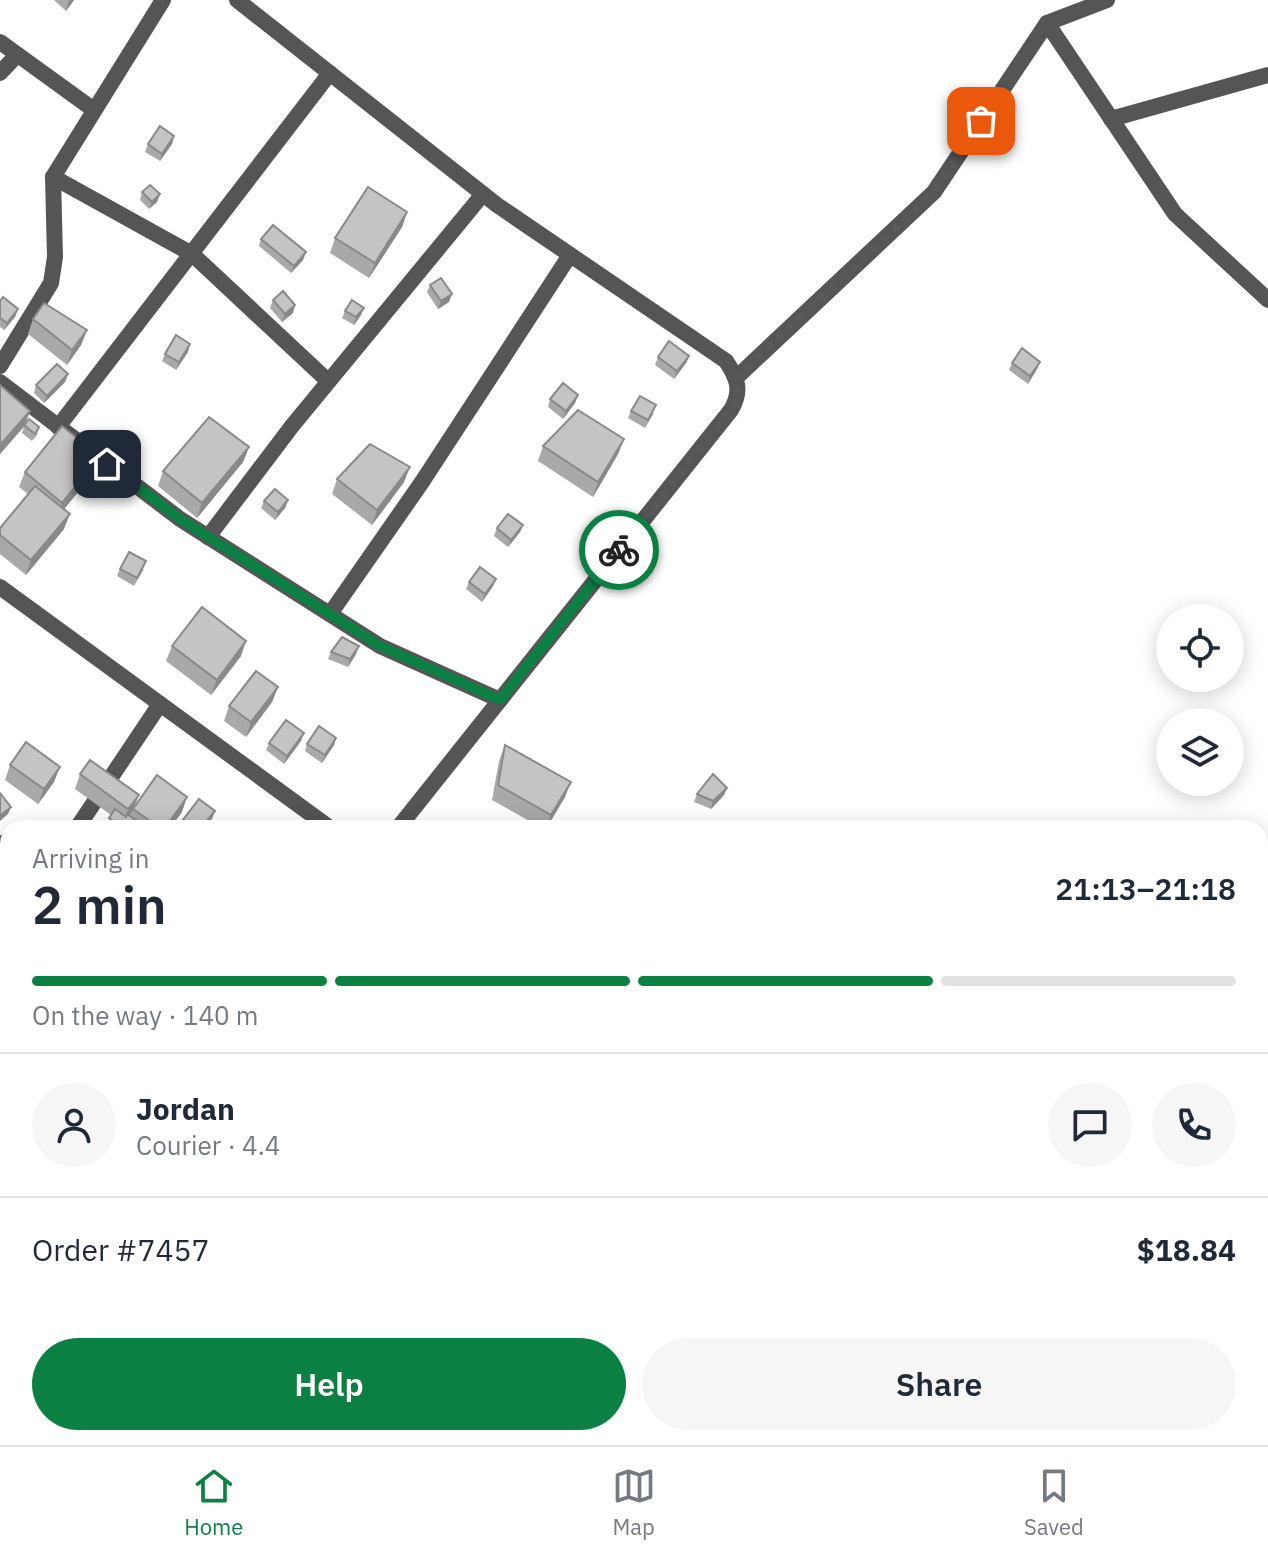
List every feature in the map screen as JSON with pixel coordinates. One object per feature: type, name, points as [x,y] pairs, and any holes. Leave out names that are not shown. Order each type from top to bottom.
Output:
[{"type":"street","points":[[1,362],[51,283],[55,257],[53,177],[163,0]]},
{"type":"street","points":[[237,0],[483,194],[726,361],[737,377],[739,396],[731,410],[404,820]]},
{"type":"street","points":[[737,377],[934,192],[1047,23],[1107,0]]},
{"type":"street","points":[[1047,23],[1175,214],[1268,300]]},
{"type":"street","points":[[0,42],[94,110]]},
{"type":"street","points":[[0,73],[17,55]]},
{"type":"street","points":[[58,427],[330,73]]},
{"type":"street","points":[[1111,119],[1268,75]]},
{"type":"street","points":[[53,177],[192,254],[328,381]]},
{"type":"street","points":[[208,537],[328,381],[483,194]]},
{"type":"street","points":[[330,614],[422,482],[570,255]]},
{"type":"street","points":[[0,382],[208,537],[380,646],[500,700]]},
{"type":"street","points":[[0,587],[319,820]]},
{"type":"street","points":[[82,820],[160,704]]},
{"type":"building","points":[[160,126],[174,136],[162,154],[148,144]]},
{"type":"building","points":[[150,185],[160,194],[152,202],[142,192]]},
{"type":"building","points":[[368,187],[407,212],[375,263],[335,238]]},
{"type":"building","points":[[273,225],[306,252],[294,266],[261,239]]},
{"type":"building","points":[[441,278],[452,294],[441,301],[430,285]]},
{"type":"building","points":[[283,291],[295,305],[285,314],[273,300]]},
{"type":"building","points":[[3,297],[18,309],[7,323],[0,318],[0,301]]},
{"type":"building","points":[[352,300],[364,308],[356,317],[345,311]]},
{"type":"building","points":[[44,303],[87,330],[72,350],[33,319]]},
{"type":"building","points":[[176,335],[190,344],[179,362],[165,354]]},
{"type":"building","points":[[669,341],[689,356],[677,371],[658,357]]},
{"type":"building","points":[[1022,348],[1040,362],[1030,376],[1012,363]]},
{"type":"building","points":[[57,364],[68,374],[47,396],[36,385]]},
{"type":"building","points":[[563,383],[578,395],[566,411],[550,399]]},
{"type":"building","points":[[0,385],[30,411],[0,445]]},
{"type":"building","points":[[640,396],[656,405],[648,420],[631,411]]},
{"type":"building","points":[[578,410],[624,439],[598,482],[543,446]]},
{"type":"building","points":[[209,417],[249,447],[202,503],[163,471]]},
{"type":"building","points":[[29,419],[39,427],[35,434],[24,425]]},
{"type":"building","points":[[62,426],[100,456],[62,503],[25,472]]},
{"type":"building","points":[[370,444],[410,467],[377,510],[337,479]]},
{"type":"building","points":[[35,486],[70,514],[31,560],[0,535],[0,528]]},
{"type":"building","points":[[275,489],[288,500],[278,512],[264,501]]},
{"type":"building","points":[[508,514],[523,525],[511,540],[497,528]]},
{"type":"building","points":[[129,552],[146,561],[137,578],[120,569]]},
{"type":"building","points":[[480,567],[496,579],[485,594],[469,582]]},
{"type":"building","points":[[202,607],[246,641],[217,680],[172,646]]},
{"type":"building","points":[[342,637],[359,646],[350,659],[331,652]]},
{"type":"building","points":[[256,671],[278,687],[251,722],[229,706]]},
{"type":"building","points":[[286,720],[304,733],[287,756],[269,743]]},
{"type":"building","points":[[319,726],[336,738],[325,755],[307,744]]},
{"type":"building","points":[[26,742],[60,767],[44,789],[10,765]]},
{"type":"building","points":[[505,745],[571,782],[551,815],[498,785]]},
{"type":"building","points":[[90,760],[139,795],[128,809],[80,774]]},
{"type":"building","points":[[713,774],[727,788],[713,801],[697,794]]},
{"type":"building","points":[[157,775],[187,797],[171,820],[149,820],[133,809]]},
{"type":"building","points":[[0,793],[11,807],[0,816]]},
{"type":"building","points":[[199,799],[215,811],[208,820],[183,820]]},
{"type":"building","points":[[115,809],[136,820],[112,820],[109,818]]},
{"type":"way so far","points":[[619,550],[731,410],[739,396],[737,377],[934,192],[981,121]]},
{"type":"route","points":[[107,464],[180,519],[380,646],[500,700],[619,550]]}]
